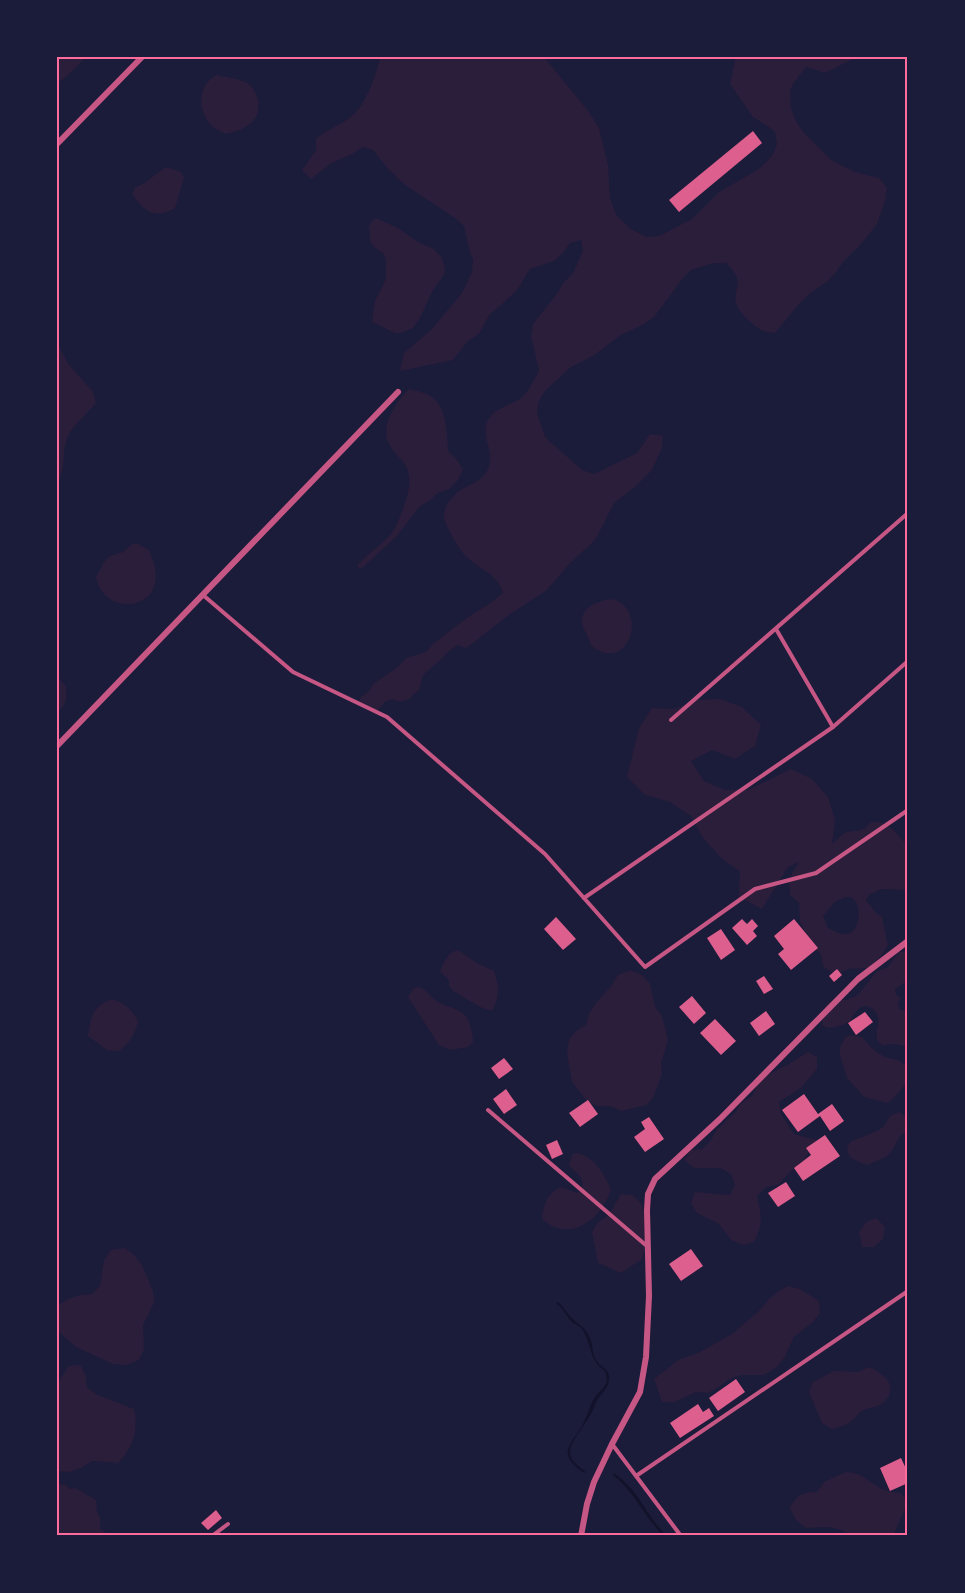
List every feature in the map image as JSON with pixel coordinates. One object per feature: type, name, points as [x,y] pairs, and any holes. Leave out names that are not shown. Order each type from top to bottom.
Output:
[{"type":"street","points":[[57,144],[142,57]]},
{"type":"street","points":[[57,746],[398,392]]},
{"type":"street","points":[[581,1536],[594,1482],[640,1392],[646,1357],[649,1296],[648,1194],[655,1179],[720,1119],[858,979],[908,941]]},
{"type":"lane","points":[[671,720],[908,513]]},
{"type":"lane","points":[[203,596],[293,672],[387,717],[545,854],[645,967],[755,890],[816,873],[908,810]]},
{"type":"lane","points":[[776,629],[833,727]]},
{"type":"lane","points":[[584,898],[833,727],[908,661]]},
{"type":"lane","points":[[488,1110],[648,1248]]},
{"type":"lane","points":[[636,1476],[908,1291]]},
{"type":"lane","points":[[612,1444],[681,1536]]},
{"type":"lane","points":[[212,1536],[228,1524]]},
{"type":"shaded area","points":[[57,57],[86,57],[57,83]]},
{"type":"shaded area","points":[[381,57],[544,57],[589,112],[599,128],[608,165],[610,198],[617,216],[631,229],[647,237],[659,236],[692,219],[719,192],[759,169],[772,156],[777,144],[775,132],[753,117],[730,84],[735,60],[739,57],[857,57],[825,73],[806,67],[790,91],[791,109],[803,132],[831,160],[855,172],[879,178],[887,188],[877,224],[828,281],[808,295],[775,333],[761,330],[744,316],[735,300],[738,282],[733,270],[726,263],[714,263],[691,270],[654,317],[621,335],[593,356],[571,367],[545,391],[539,401],[537,413],[545,437],[582,470],[594,474],[637,453],[650,434],[663,436],[662,448],[652,470],[614,503],[597,537],[547,590],[466,648],[458,645],[450,650],[423,675],[419,690],[409,699],[400,702],[392,699],[385,702],[377,711],[359,702],[373,684],[398,667],[406,658],[426,652],[434,643],[503,593],[493,576],[473,563],[461,551],[444,519],[445,510],[455,494],[480,479],[488,470],[490,455],[486,427],[488,420],[497,410],[522,397],[532,383],[539,370],[531,336],[533,324],[573,273],[583,251],[581,240],[570,243],[554,261],[530,269],[517,290],[490,314],[479,334],[468,341],[453,360],[400,371],[404,353],[431,330],[462,293],[472,272],[473,260],[464,226],[405,185],[387,168],[373,150],[363,147],[330,164],[311,179],[302,170],[316,150],[316,139],[348,119],[360,107],[369,91]]},
{"type":"shaded area","points":[[217,75],[249,84],[254,89],[258,100],[257,114],[250,124],[226,134],[210,124],[201,104],[206,84]]},
{"type":"shaded area","points":[[164,168],[181,172],[184,178],[175,208],[156,214],[145,209],[132,194],[135,188]]},
{"type":"shaded area","points":[[376,218],[434,249],[442,258],[445,269],[444,275],[433,290],[420,318],[413,328],[401,333],[395,333],[372,322],[375,301],[386,279],[384,254],[373,246],[370,240],[369,227]]},
{"type":"shaded area","points":[[57,343],[69,365],[93,392],[96,403],[68,436],[62,473],[57,484]]},
{"type":"shaded area","points":[[409,389],[426,394],[437,402],[445,422],[448,451],[463,469],[458,480],[449,489],[438,493],[419,507],[397,536],[361,569],[357,566],[393,531],[407,497],[408,472],[388,442],[386,428],[399,400]]},
{"type":"shaded area","points":[[132,544],[138,544],[149,550],[155,570],[154,586],[147,597],[137,603],[124,604],[112,600],[102,591],[96,577],[110,556],[123,552]]},
{"type":"shaded area","points":[[612,599],[623,605],[632,623],[627,643],[621,650],[612,653],[602,652],[593,646],[585,631],[582,617],[593,604]]},
{"type":"shaded area","points":[[57,677],[66,686],[66,700],[57,712]]},
{"type":"shaded area","points":[[720,699],[742,707],[761,725],[755,746],[735,759],[712,750],[691,761],[704,781],[725,790],[748,790],[791,769],[812,779],[828,797],[835,820],[832,844],[845,833],[861,830],[877,822],[891,828],[908,844],[908,890],[881,889],[869,895],[866,900],[882,917],[888,945],[872,965],[836,974],[825,968],[819,952],[809,946],[800,922],[799,903],[790,895],[789,882],[799,862],[788,867],[762,909],[739,897],[740,872],[720,857],[703,838],[691,816],[670,802],[645,795],[627,777],[639,728],[652,708],[674,709],[697,700]],"holes":[[[851,897],[857,903],[859,912],[854,930],[845,934],[828,928],[823,916],[835,902]]]},
{"type":"shaded area","points":[[458,950],[494,971],[498,991],[492,1011],[480,1007],[453,991],[449,986],[449,980],[440,971],[449,955]]},
{"type":"shaded area","points":[[899,952],[908,952],[908,980],[895,989],[896,995],[901,998],[898,1003],[899,1009],[908,1012],[908,1047],[895,1044],[883,1045],[878,1042],[878,1016],[869,1007],[858,1009],[850,1021],[843,1025],[828,1028],[822,1025],[825,1007],[829,1003],[835,1000],[847,1000],[858,995],[877,971],[888,967]]},
{"type":"shaded area","points":[[630,970],[642,975],[650,984],[655,1007],[662,1016],[668,1040],[661,1063],[662,1074],[654,1096],[647,1105],[621,1111],[610,1106],[597,1106],[587,1101],[572,1082],[567,1053],[569,1040],[576,1031],[586,1025],[589,1014],[596,1003],[618,975]]},
{"type":"shaded area","points":[[419,987],[438,1002],[459,1010],[466,1016],[473,1040],[468,1047],[450,1050],[439,1045],[408,997],[414,988]]},
{"type":"shaded area","points":[[112,999],[127,1007],[138,1021],[132,1038],[119,1051],[107,1050],[88,1036],[94,1013],[101,1005]]},
{"type":"shaded area","points":[[851,1035],[862,1037],[880,1054],[899,1061],[906,1067],[908,1078],[905,1084],[888,1103],[864,1097],[847,1078],[840,1048],[845,1037]]},
{"type":"shaded area","points":[[808,1052],[817,1057],[817,1069],[801,1088],[779,1102],[781,1114],[794,1134],[817,1140],[804,1160],[778,1185],[766,1187],[757,1196],[760,1214],[759,1230],[754,1242],[743,1245],[731,1240],[719,1224],[697,1213],[691,1203],[695,1192],[730,1195],[735,1185],[731,1174],[720,1168],[694,1168],[684,1160],[691,1150],[702,1149],[711,1140],[717,1129],[735,1113],[741,1103],[752,1096],[757,1085],[765,1076]]},
{"type":"shaded area","points":[[900,1112],[908,1122],[904,1133],[886,1157],[868,1165],[851,1158],[847,1148],[850,1142],[879,1130],[890,1116]]},
{"type":"shaded area","points":[[573,1153],[592,1160],[611,1190],[606,1201],[592,1219],[584,1225],[564,1229],[553,1226],[542,1219],[547,1200],[556,1190],[561,1187],[577,1193],[582,1190],[581,1178],[569,1164]]},
{"type":"shaded area","points":[[621,1194],[632,1195],[641,1203],[648,1226],[645,1250],[641,1260],[621,1273],[598,1263],[592,1232],[598,1222],[609,1215]]},
{"type":"shaded area","points":[[876,1218],[885,1227],[883,1239],[874,1247],[862,1247],[859,1232],[866,1222]]},
{"type":"shaded area","points":[[125,1248],[142,1265],[153,1291],[154,1303],[143,1325],[144,1349],[139,1360],[127,1365],[113,1364],[76,1347],[57,1330],[57,1307],[73,1297],[92,1294],[100,1286],[104,1260],[111,1250]]},
{"type":"shaded area","points":[[788,1286],[800,1289],[819,1301],[820,1313],[813,1322],[794,1337],[784,1358],[776,1368],[764,1375],[740,1375],[708,1393],[696,1392],[674,1402],[662,1402],[654,1379],[678,1360],[700,1352],[732,1334],[777,1292]]},
{"type":"shaded area","points":[[558,1302],[587,1333],[595,1358],[609,1376],[606,1388],[570,1449],[572,1459],[585,1471],[584,1473],[570,1461],[568,1450],[570,1445],[584,1423],[594,1399],[607,1380],[604,1370],[593,1357],[582,1329],[571,1321],[556,1303]]},
{"type":"shaded area","points":[[80,1365],[86,1376],[87,1388],[98,1395],[134,1409],[135,1431],[128,1451],[118,1463],[92,1461],[69,1472],[57,1471],[57,1384],[69,1366]]},
{"type":"shaded area","points":[[869,1367],[888,1380],[891,1390],[885,1401],[863,1410],[851,1422],[841,1427],[832,1429],[822,1423],[809,1392],[813,1382],[834,1371],[858,1372]]},
{"type":"shaded area","points":[[846,1472],[860,1475],[882,1489],[901,1493],[908,1502],[893,1536],[850,1536],[835,1528],[806,1528],[796,1520],[790,1508],[798,1497],[817,1492],[824,1482]]},
{"type":"shaded area","points":[[614,1473],[632,1490],[666,1536],[657,1529],[627,1489],[613,1475]]},
{"type":"shaded area","points":[[60,1484],[70,1489],[76,1488],[96,1500],[100,1529],[109,1536],[62,1536],[57,1530],[57,1487]]},
{"type":"building","points":[[753,131],[762,143],[679,212],[669,200]]},
{"type":"building","points":[[556,917],[576,939],[563,950],[544,929]]},
{"type":"building","points":[[742,919],[747,924],[752,919],[758,926],[753,931],[757,936],[747,945],[732,928]]},
{"type":"building","points":[[794,919],[818,948],[791,970],[778,954],[784,949],[774,936]]},
{"type":"building","points":[[721,929],[735,950],[721,960],[707,938]]},
{"type":"building","points":[[837,969],[842,975],[834,982],[829,976]]},
{"type":"building","points":[[764,976],[773,989],[764,994],[756,981]]},
{"type":"building","points":[[692,996],[706,1013],[694,1024],[679,1007]]},
{"type":"building","points":[[766,1011],[775,1024],[759,1036],[750,1023]]},
{"type":"building","points":[[865,1012],[873,1022],[856,1035],[848,1023]]},
{"type":"building","points":[[715,1019],[736,1041],[721,1055],[700,1033]]},
{"type":"building","points":[[504,1058],[513,1069],[499,1079],[491,1068]]},
{"type":"building","points":[[506,1089],[517,1105],[504,1114],[493,1099]]},
{"type":"building","points":[[804,1094],[818,1114],[832,1104],[844,1121],[830,1131],[820,1116],[798,1132],[782,1110]]},
{"type":"building","points":[[588,1100],[598,1114],[580,1127],[569,1113]]},
{"type":"building","points":[[649,1117],[664,1139],[645,1152],[634,1137],[645,1129],[641,1122]]},
{"type":"building","points":[[825,1135],[840,1156],[803,1181],[794,1168],[811,1155],[806,1148]]},
{"type":"building","points":[[557,1140],[563,1154],[552,1159],[546,1145]]},
{"type":"building","points":[[786,1182],[795,1196],[778,1207],[768,1193]]},
{"type":"building","points":[[691,1249],[703,1266],[681,1281],[669,1264]]},
{"type":"building","points":[[736,1379],[745,1392],[718,1411],[709,1398]]},
{"type":"building","points":[[698,1404],[703,1412],[709,1408],[714,1416],[680,1438],[670,1423]]},
{"type":"building","points":[[901,1458],[908,1473],[908,1483],[890,1491],[880,1468]]},
{"type":"building","points":[[216,1510],[222,1518],[208,1530],[201,1523]]}]
